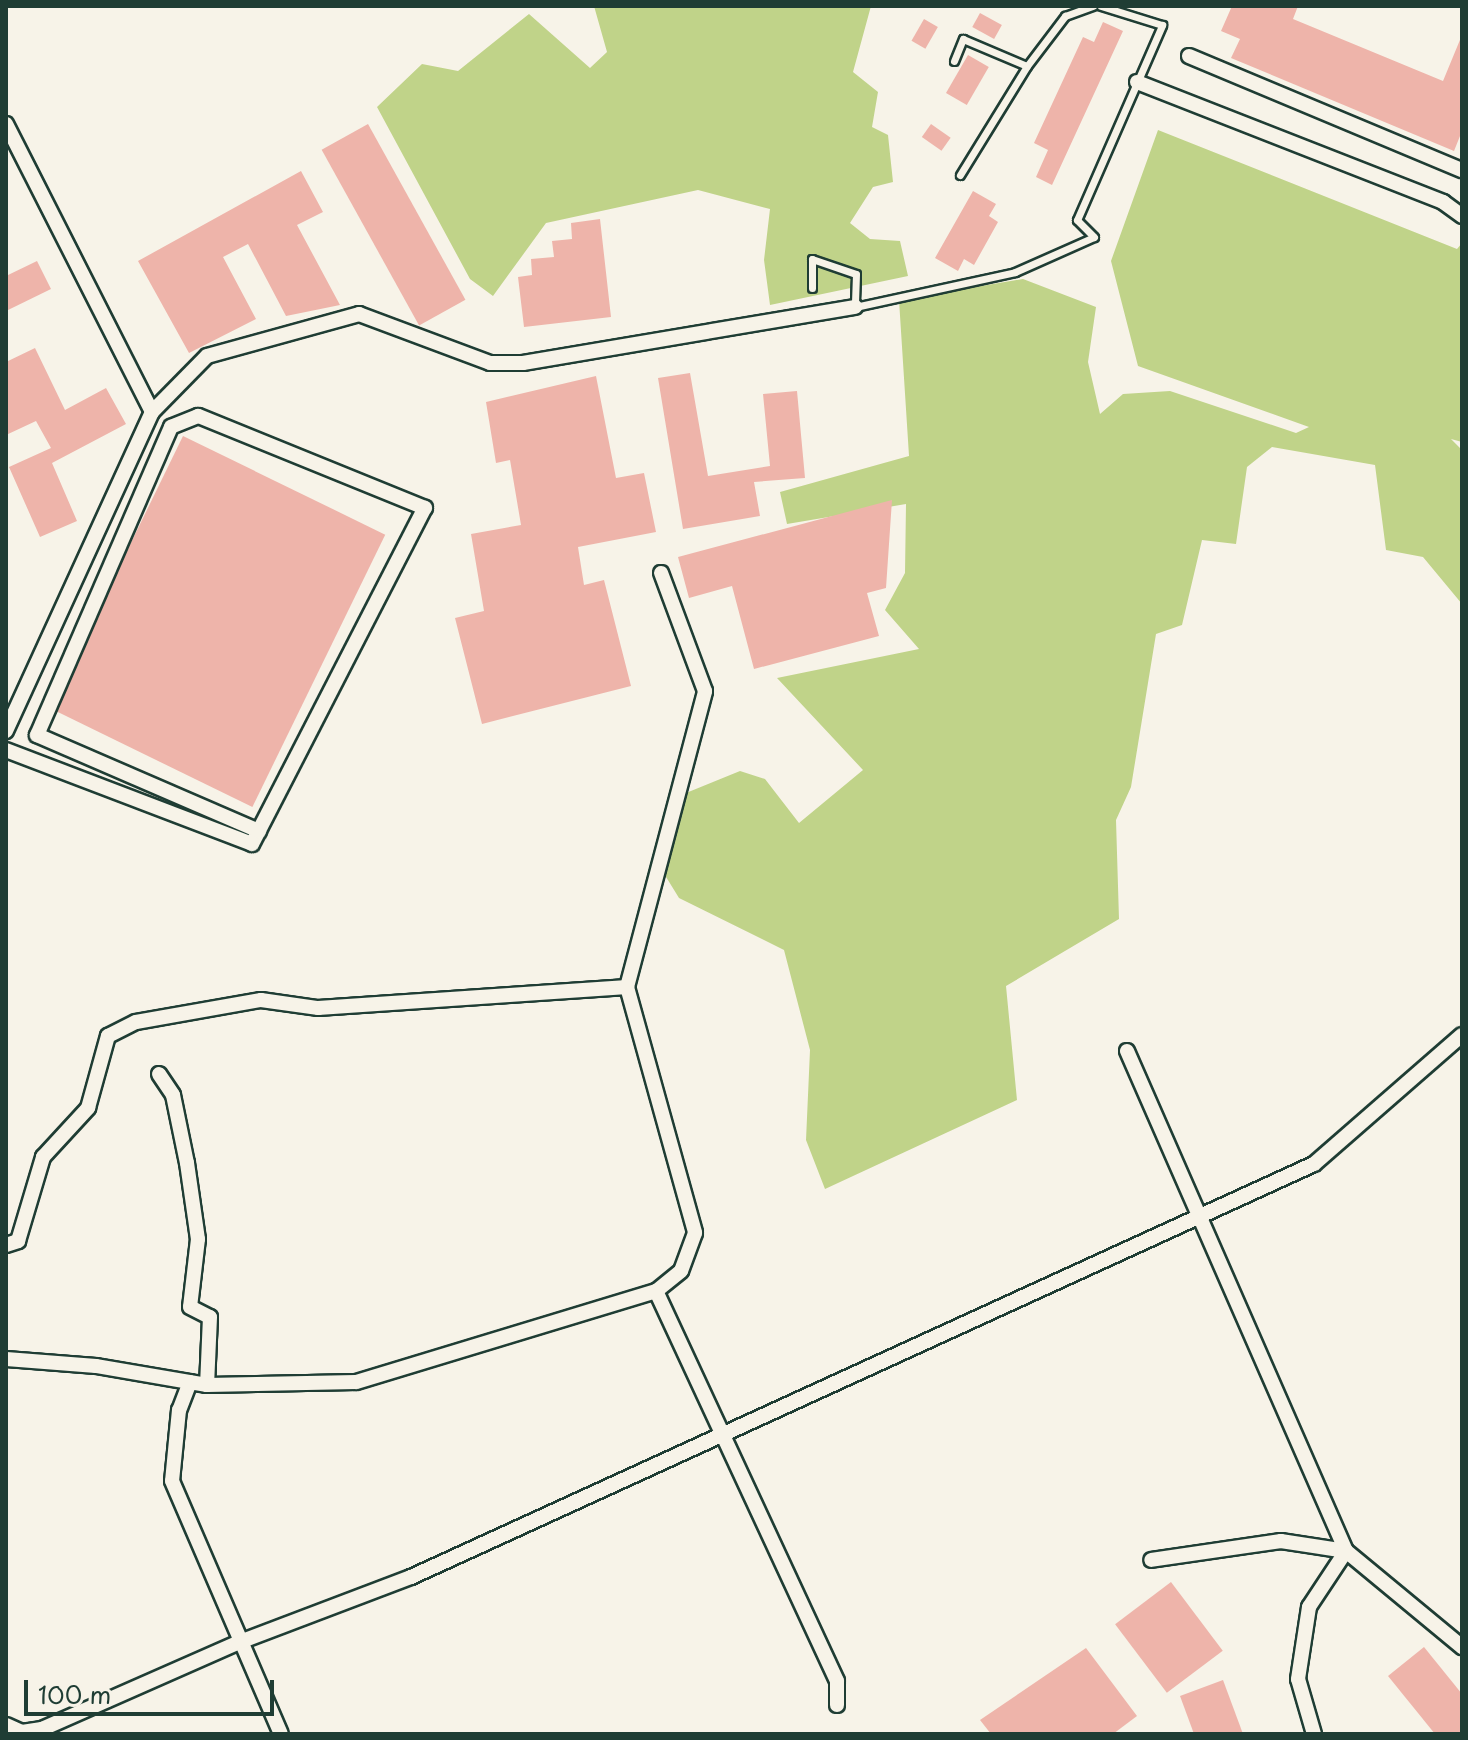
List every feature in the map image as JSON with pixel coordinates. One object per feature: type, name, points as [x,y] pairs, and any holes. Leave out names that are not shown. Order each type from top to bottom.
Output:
[{"type":"street","points":[[1189,56],[1462,170]]},
{"type":"street","points":[[1137,82],[1443,202],[1462,216]]},
{"type":"street","points":[[6,124],[152,412]]},
{"type":"street","points":[[6,731],[152,412],[207,356],[359,314],[490,363],[523,363],[855,307]]},
{"type":"street","points":[[6,750],[252,844],[259,831],[425,508],[198,416],[171,427],[37,735],[259,831]]},
{"type":"street","points":[[6,1359],[207,1385],[356,1382],[656,1291],[681,1271],[695,1233],[627,987],[705,691],[661,573]]},
{"type":"street","points":[[6,1245],[18,1241],[43,1157],[88,1108],[108,1036],[136,1022],[261,1000],[318,1008],[627,987]]},
{"type":"street","points":[[6,1725],[22,1732],[42,1729],[237,1643],[411,1577],[721,1431],[1199,1213],[1314,1164],[1462,1035]]},
{"type":"street","points":[[1127,1051],[1346,1551],[1462,1647]]},
{"type":"street","points":[[159,1074],[173,1095],[187,1163],[198,1239],[190,1307],[210,1317],[207,1385]]},
{"type":"street","points":[[656,1291],[837,1681],[837,1705]]},
{"type":"street","points":[[190,1382],[179,1410],[172,1481],[237,1643],[281,1734]]},
{"type":"street","points":[[1151,1560],[1281,1541],[1346,1551]]},
{"type":"street","points":[[1314,1734],[1298,1679],[1309,1607],[1346,1551]]},
{"type":"lane","points":[[960,175],[1027,66],[1065,16],[1093,6]]},
{"type":"lane","points":[[812,288],[812,259],[832,271],[856,274],[855,307],[1015,272],[1094,237],[1077,220],[1162,25],[1101,6]]},
{"type":"lane","points":[[954,61],[963,39],[1027,66]]},
{"type":"green space","points":[[594,6],[871,6],[853,72],[878,92],[872,127],[888,135],[893,182],[873,187],[850,223],[870,239],[900,241],[908,276],[770,305],[764,260],[770,209],[698,190],[546,223],[493,296],[470,279],[377,107],[422,64],[458,71],[529,14],[590,68],[607,52]]},
{"type":"green space","points":[[1158,130],[1457,249],[1462,243],[1462,442],[1451,439],[1462,450],[1462,604],[1423,557],[1386,550],[1375,465],[1272,447],[1247,467],[1236,544],[1202,540],[1182,625],[1156,634],[1131,787],[1116,820],[1119,919],[1006,986],[1017,1100],[825,1189],[806,1140],[810,1050],[784,950],[679,898],[663,872],[686,793],[740,771],[765,779],[799,823],[863,770],[777,678],[919,649],[885,610],[905,573],[906,504],[787,524],[780,492],[909,456],[899,300],[1023,279],[1096,307],[1088,362],[1100,414],[1123,394],[1170,391],[1296,433],[1309,427],[1138,366],[1111,261]]},
{"type":"building","points":[[1232,6],[1298,6],[1293,19],[1443,81],[1462,35],[1462,131],[1454,151],[1231,58],[1240,39],[1221,31]]},
{"type":"building","points":[[980,13],[1002,25],[994,39],[972,27]]},
{"type":"building","points":[[924,19],[938,27],[925,49],[912,41]]},
{"type":"building","points":[[1103,22],[1123,31],[1052,185],[1036,177],[1048,150],[1034,143],[1083,37],[1094,42]]},
{"type":"building","points":[[968,55],[989,67],[967,105],[946,93]]},
{"type":"building","points":[[368,124],[465,300],[419,325],[322,150]]},
{"type":"building","points":[[931,124],[951,138],[941,151],[922,137]]},
{"type":"building","points":[[301,171],[323,212],[297,225],[340,305],[286,316],[248,244],[223,257],[256,319],[189,353],[138,261]]},
{"type":"building","points":[[973,191],[996,204],[989,216],[998,222],[974,265],[964,259],[958,271],[935,258]]},
{"type":"building","points":[[600,219],[611,317],[524,327],[518,277],[532,275],[531,259],[554,257],[552,241],[572,239],[571,223]]},
{"type":"building","points":[[37,261],[51,289],[6,311],[6,276]]},
{"type":"building","points":[[35,348],[65,410],[106,388],[126,424],[52,463],[77,521],[40,537],[9,467],[51,448],[36,421],[6,435],[6,362]]},
{"type":"building","points":[[690,373],[708,476],[770,466],[763,394],[797,391],[805,478],[754,482],[760,516],[683,529],[658,378]]},
{"type":"building","points":[[596,376],[616,478],[644,473],[656,532],[578,547],[584,585],[604,580],[631,686],[482,724],[455,618],[484,611],[471,534],[521,525],[510,460],[496,463],[486,402]]},
{"type":"building","points":[[183,436],[385,535],[252,807],[50,708]]},
{"type":"building","points":[[892,500],[886,588],[867,593],[879,636],[754,669],[732,586],[689,598],[678,557]]},
{"type":"building","points":[[1171,1582],[1223,1651],[1167,1693],[1115,1624]]},
{"type":"building","points":[[1424,1647],[1462,1694],[1462,1734],[1435,1734],[1388,1676]]},
{"type":"building","points":[[1086,1648],[1137,1716],[1113,1734],[991,1734],[980,1720]]},
{"type":"building","points":[[1223,1680],[1243,1734],[1194,1734],[1180,1696]]}]
